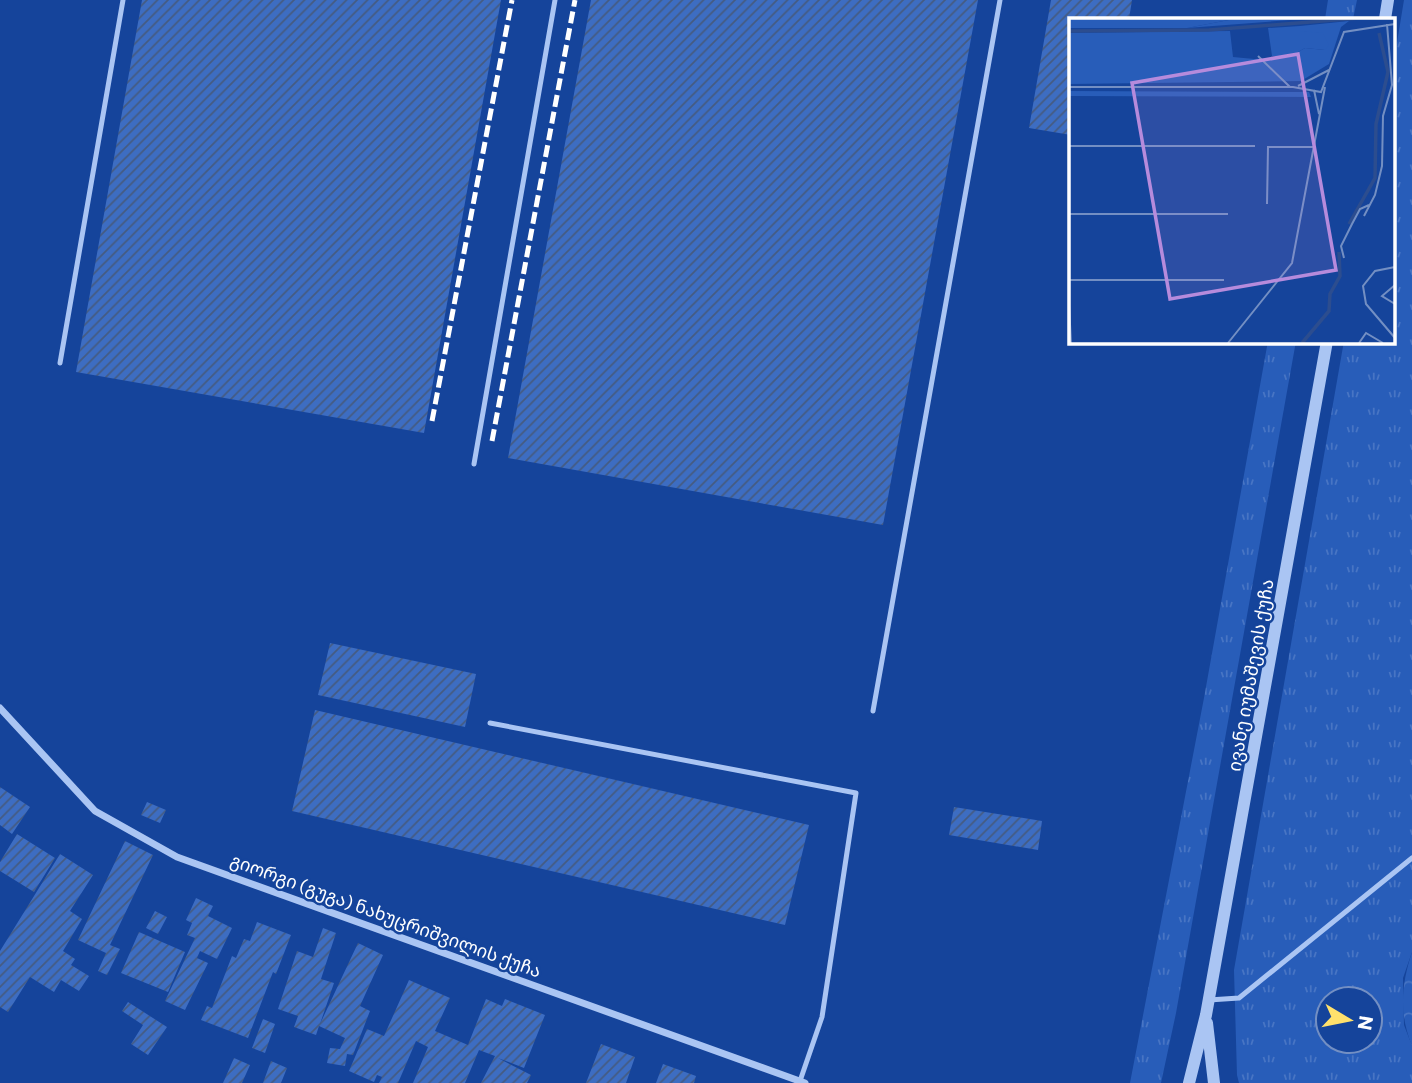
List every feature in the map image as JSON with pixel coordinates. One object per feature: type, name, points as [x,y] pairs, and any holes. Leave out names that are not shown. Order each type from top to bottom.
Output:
[{"type":"street","points":[[1385,18],[1388,0]]},
{"type":"street","name":"ივანე იუმაშევის ქუჩა","points":[[1189,1083],[1209,1000],[1327,343]]},
{"type":"street","name":"გიორგი (გუგა) ნახუცრიშვილის ქუჩა","points":[[0,708],[95,811],[177,857],[803,1082]]},
{"type":"street","name":"ივანე იუმაშევის ქუჩა","points":[[1206,1015],[1214,1083]]},
{"type":"lane","points":[[60,363],[123,0]]},
{"type":"lane","points":[[474,464],[555,0]]},
{"type":"lane","points":[[873,711],[1000,0]]},
{"type":"lane","points":[[490,723],[856,793],[822,1017],[803,1082]]},
{"type":"lane","points":[[1209,1000],[1239,998],[1412,858]]},
{"type":"green space","points":[[1328,0],[1357,0],[1353,18],[1325,18]]},
{"type":"green space","points":[[1404,0],[1412,0],[1412,952],[1403,978],[1404,1025],[1412,1046],[1412,1083],[1239,1083],[1234,970],[1344,343],[1394,343],[1394,61]]},
{"type":"green space","points":[[1268,343],[1296,343],[1176,1013],[1161,1083],[1130,1083],[1204,698]]},
{"type":"green space","points":[[1412,952],[1412,1046],[1405,1022],[1403,999]]},
{"type":"building","points":[[142,0],[501,0],[424,433],[76,372]]},
{"type":"building","points":[[591,0],[978,0],[883,525],[508,458]]},
{"type":"building","points":[[1051,0],[1132,0],[1129,18],[1069,18],[1069,135],[1029,128]]},
{"type":"building","points":[[330,643],[476,674],[465,727],[318,695]]},
{"type":"building","points":[[315,710],[809,825],[785,925],[292,811]]},
{"type":"building","points":[[0,787],[30,807],[12,834],[0,825]]},
{"type":"building","points":[[147,802],[166,810],[160,823],[141,815]]},
{"type":"building","points":[[954,807],[1042,821],[1038,850],[949,835]]},
{"type":"building","points":[[17,834],[55,858],[34,892],[0,871],[0,862]]},
{"type":"building","points":[[125,841],[153,855],[110,945],[120,949],[107,975],[98,971],[106,953],[78,940]]},
{"type":"building","points":[[60,854],[93,875],[70,911],[82,919],[63,951],[75,959],[71,965],[89,976],[79,991],[61,980],[54,992],[30,977],[8,1012],[0,1007],[0,951]]},
{"type":"building","points":[[196,898],[213,906],[208,916],[232,928],[217,959],[200,951],[197,958],[208,963],[185,1010],[165,1001],[195,938],[187,935],[192,923],[186,920]]},
{"type":"building","points":[[155,911],[167,917],[158,934],[146,928]]},
{"type":"building","points":[[257,922],[291,935],[276,974],[273,972],[248,1038],[201,1020],[207,1006],[212,1008],[232,956],[236,958],[244,939],[250,941]]},
{"type":"building","points":[[323,928],[336,933],[321,979],[334,983],[320,1024],[358,943],[383,955],[360,1006],[370,1011],[353,1055],[347,1054],[345,1066],[327,1063],[330,1048],[340,1049],[345,1038],[319,1026],[316,1035],[294,1027],[298,1016],[278,1009],[297,951],[313,957]]},
{"type":"building","points":[[139,932],[185,952],[168,992],[121,973]]},
{"type":"building","points":[[409,980],[450,998],[435,1031],[468,1045],[486,999],[502,1006],[505,999],[545,1015],[524,1068],[498,1058],[531,1075],[527,1083],[481,1083],[495,1056],[479,1050],[465,1083],[413,1083],[428,1047],[416,1041],[398,1083],[379,1083],[382,1077],[377,1075],[374,1082],[349,1071],[367,1029],[384,1036]]},
{"type":"building","points":[[128,1002],[167,1027],[148,1055],[131,1044],[143,1025],[122,1011]]},
{"type":"building","points":[[263,1019],[275,1024],[265,1053],[252,1048]]},
{"type":"building","points":[[601,1044],[635,1057],[626,1083],[586,1083]]},
{"type":"building","points":[[234,1058],[250,1065],[242,1083],[223,1083]]},
{"type":"building","points":[[271,1061],[287,1068],[281,1083],[263,1083]]},
{"type":"building","points":[[663,1064],[696,1076],[694,1083],[656,1083]]},
{"type":"railway","points":[[432,421],[512,0]]},
{"type":"railway","points":[[492,441],[575,0]]}]
